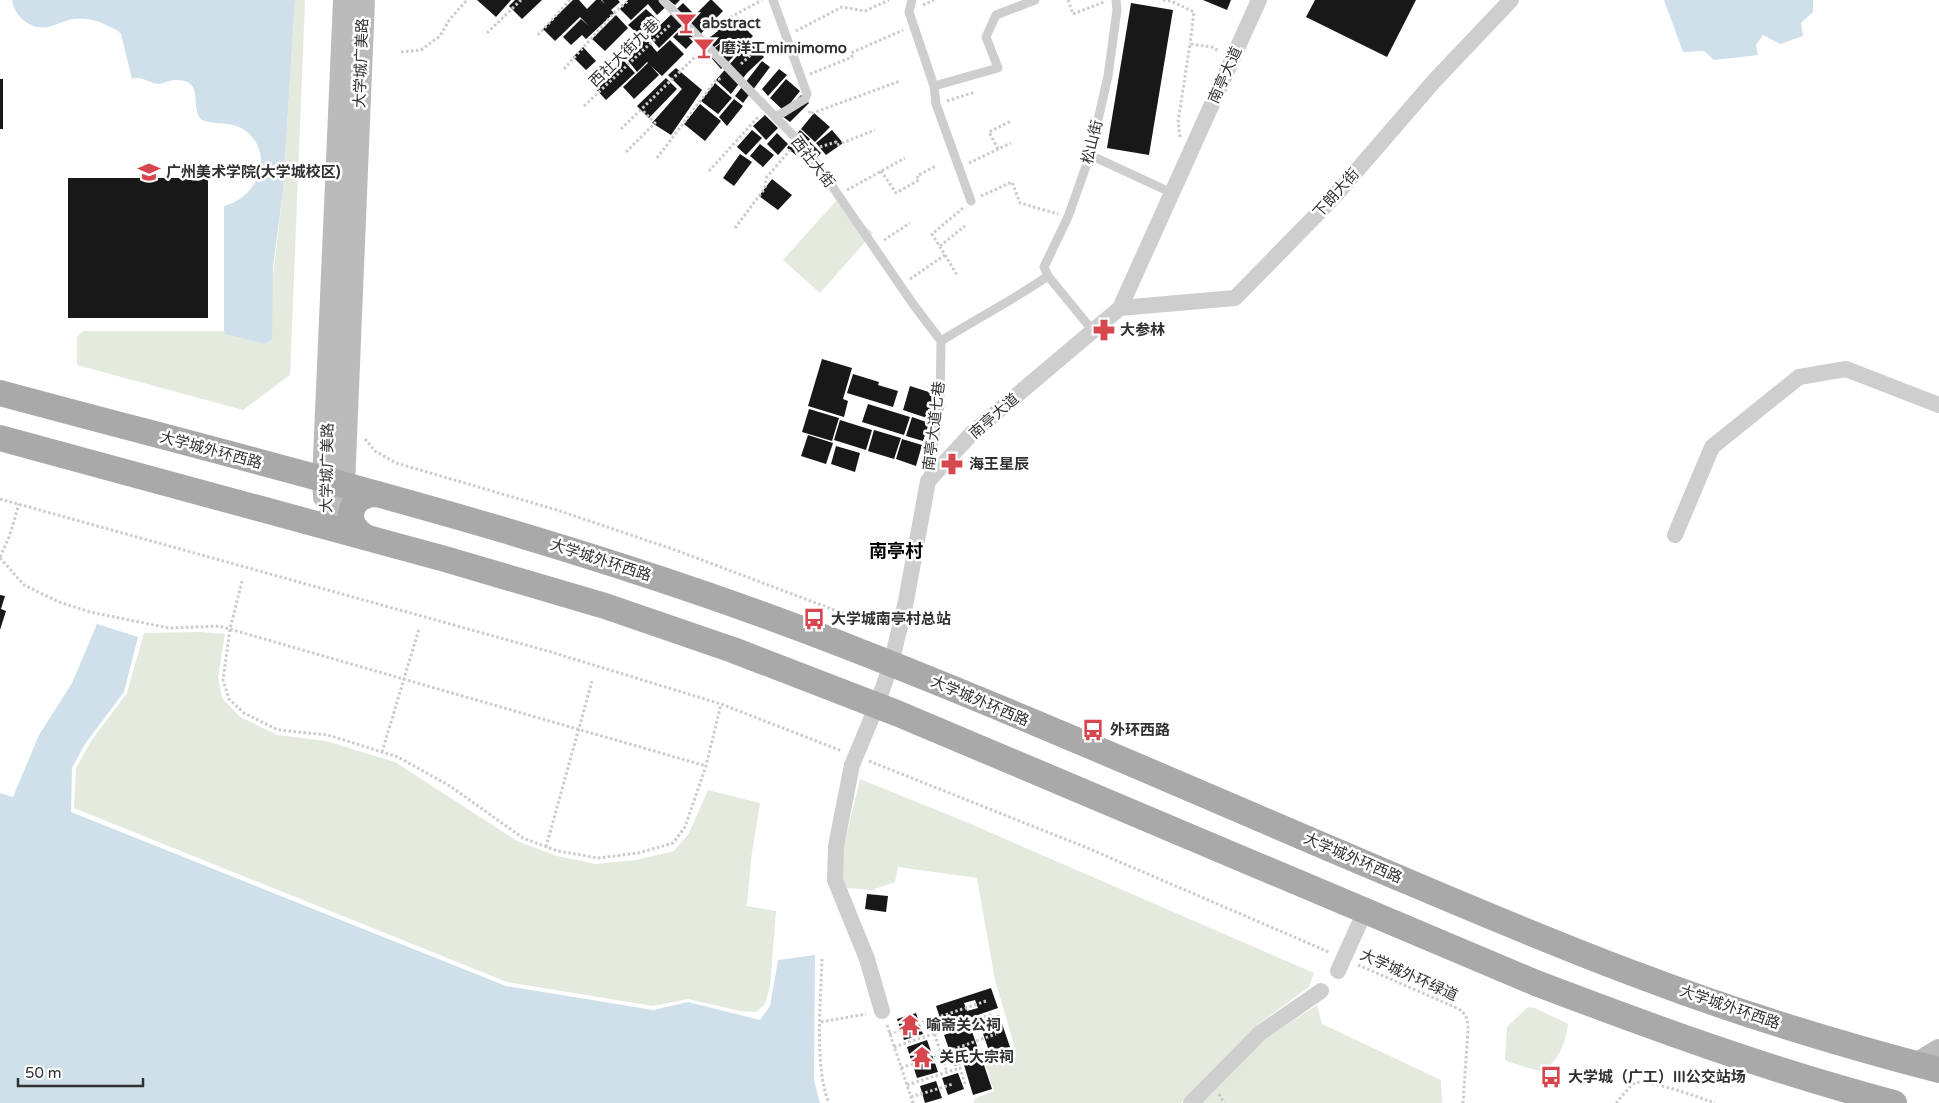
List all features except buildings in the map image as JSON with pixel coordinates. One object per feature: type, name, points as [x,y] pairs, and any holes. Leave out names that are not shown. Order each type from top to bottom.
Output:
[{"type":"main road","name":"大学城广美路","points":[[345,0],[346,435]]},
{"type":"main road","name":"大学城广美路","points":[[326,526],[346,435],[363,0]]},
{"type":"main road","name":"大学城外环西路","points":[[0,393],[378,494],[618,565],[794,625],[1571,949],[1727,1007],[1814,1035],[1932,1062]]},
{"type":"main road","points":[[279,468],[294,465],[309,458],[320,448],[346,435],[353,463],[358,474],[378,494]]},
{"type":"main road","points":[[0,438],[445,558],[605,606],[742,653],[877,705],[1536,983],[1628,1018],[1783,1071],[1894,1103]]},
{"type":"main road","points":[[366,537],[354,528],[351,514],[357,500],[370,494],[378,494]]},
{"type":"street","name":"南亭大道","points":[[928,481],[972,433],[1120,308],[1259,0]]},
{"type":"street","name":"下朗大街","points":[[1120,308],[1235,298],[1333,198],[1436,80],[1511,0]]},
{"type":"street","points":[[1674,535],[1712,447],[1799,377],[1846,369],[1939,404]]},
{"type":"street","points":[[882,1011],[867,959],[836,880],[836,846],[852,765],[877,705],[891,664],[906,601],[928,481]]},
{"type":"street","points":[[1341,964],[1365,911]]},
{"type":"street","points":[[1190,1103],[1260,1033],[1321,991]]},
{"type":"lane","name":"西社大街","points":[[663,0],[797,141],[808,150],[900,286],[941,341]]},
{"type":"lane","points":[[773,0],[807,94],[805,99],[776,117]]},
{"type":"lane","points":[[912,0],[909,12],[934,86],[936,104],[959,168],[968,203]]},
{"type":"lane","points":[[934,86],[998,68],[986,37],[996,15],[1035,0]]},
{"type":"lane","name":"松山街","points":[[1048,276],[1044,267],[1068,217],[1090,156],[1108,76],[1117,10],[1116,0]]},
{"type":"lane","points":[[1090,156],[1172,193]]},
{"type":"lane","points":[[941,341],[982,315],[1015,298],[1048,276],[1093,331]]},
{"type":"lane","name":"南亭大道七巷","points":[[928,481],[940,406],[941,341]]},
{"type":"path","points":[[401,52],[421,50],[440,36],[450,19],[467,0]]},
{"type":"path","points":[[488,33],[521,0]]},
{"type":"path","points":[[538,35],[570,0]]},
{"type":"path","points":[[564,69],[614,13],[629,0]]},
{"type":"path","points":[[699,38],[718,24],[763,0]]},
{"type":"path","points":[[742,64],[754,52],[842,7],[865,11],[889,0]]},
{"type":"path","points":[[1068,0],[1073,14],[1110,0]]},
{"type":"path","points":[[1163,0],[1171,1],[1194,12],[1178,122],[1185,165]]},
{"type":"path","name":"西社大街九巷","points":[[584,106],[679,16]]},
{"type":"path","points":[[801,78],[852,57],[851,53],[908,28]]},
{"type":"path","points":[[1190,44],[1212,48],[1233,57]]},
{"type":"path","points":[[621,129],[707,46]]},
{"type":"path","points":[[658,158],[716,80],[733,74]]},
{"type":"path","points":[[805,99],[810,114],[900,82]]},
{"type":"path","points":[[936,104],[974,92]]},
{"type":"path","points":[[626,152],[655,123],[642,110]]},
{"type":"path","points":[[709,171],[756,120]]},
{"type":"path","points":[[998,149],[989,132],[1011,121]]},
{"type":"path","points":[[808,150],[836,142],[837,145],[875,130]]},
{"type":"path","points":[[735,228],[765,188],[766,178],[797,141]]},
{"type":"path","points":[[959,168],[1011,143]]},
{"type":"path","points":[[838,195],[906,158]]},
{"type":"path","points":[[882,171],[896,193],[918,180],[917,176],[936,166]]},
{"type":"path","points":[[957,274],[932,234],[968,203],[1012,182],[1020,203],[1068,217]]},
{"type":"path","points":[[874,248],[910,223]]},
{"type":"path","points":[[940,246],[965,226]]},
{"type":"path","points":[[900,286],[945,255]]},
{"type":"path","points":[[346,435],[396,463],[557,510],[668,548],[869,623]]},
{"type":"path","points":[[0,498],[551,652],[721,704],[1085,848],[1341,964]]},
{"type":"path","points":[[19,504],[9,537],[0,558],[24,585],[59,602],[90,612],[169,628],[218,626],[230,629],[706,766]]},
{"type":"path","points":[[242,581],[230,629],[223,680],[229,699],[244,713],[278,730],[328,735],[398,758],[450,786],[523,838],[558,851],[598,858],[638,853],[673,843],[685,827],[706,766],[721,704]]},
{"type":"path","points":[[382,752],[419,629]]},
{"type":"path","points":[[546,847],[592,681]]},
{"type":"path","points":[[822,958],[823,1090],[829,1103]]},
{"type":"path","name":"大学城外环绿道","points":[[1341,964],[1457,1008],[1465,1013],[1468,1029],[1463,1103]]},
{"type":"path","points":[[889,1034],[986,1001]]},
{"type":"path","points":[[821,1022],[882,1011],[913,1103]]},
{"type":"path","points":[[894,1047],[993,1014]]},
{"type":"path","points":[[930,1020],[947,1072]]},
{"type":"path","points":[[901,1068],[996,1034]]},
{"type":"path","points":[[907,1085],[960,1068],[966,1086]]},
{"type":"path","points":[[1616,1103],[1635,1083],[1641,1082],[1654,1084],[1715,1103]]},
{"type":"path","points":[[911,1097],[953,1084]]},
{"type":"shaded area","points":[[12,0],[295,0],[283,191],[273,267],[272,339],[265,344],[225,334],[224,331],[224,206],[237,201],[255,183],[261,161],[259,149],[253,138],[238,127],[202,120],[198,115],[194,90],[186,82],[175,80],[158,84],[139,78],[132,79],[121,34],[115,29],[96,21],[83,19],[71,20],[48,27],[35,26],[20,17]]},
{"type":"shaded area","points":[[295,0],[305,0],[290,375],[243,410],[77,365],[77,337],[83,331],[224,331],[225,334],[265,344],[283,191]]},
{"type":"shaded area","points":[[1664,0],[1813,0],[1813,12],[1801,23],[1803,36],[1780,44],[1763,35],[1756,45],[1758,55],[1714,60],[1704,51],[1683,52]]},
{"type":"shaded area","points":[[836,201],[873,233],[820,293],[783,260]]},
{"type":"shaded area","points":[[97,624],[138,637],[124,692],[85,744],[72,768],[71,812],[506,986],[653,1010],[688,1002],[760,1020],[770,1006],[778,960],[815,955],[814,1081],[820,1103],[0,1103],[0,793],[13,797],[39,735],[72,683]]},
{"type":"shaded area","points":[[201,632],[225,634],[218,677],[222,698],[240,717],[278,735],[326,741],[395,762],[517,841],[557,856],[596,864],[636,860],[674,851],[689,833],[708,790],[760,803],[751,859],[747,906],[776,911],[770,986],[765,1004],[756,1012],[740,1011],[688,999],[653,1006],[507,982],[74,808],[76,768],[91,741],[127,693],[144,633]]},
{"type":"shaded area","points":[[860,779],[966,822],[1314,973],[1309,987],[1257,1025],[1181,1103],[973,1103],[976,1098],[994,1091],[984,1060],[1015,1048],[995,980],[977,878],[898,867],[895,882],[872,890],[847,888],[842,878],[843,850]]},
{"type":"shaded area","points":[[1317,1005],[1322,1024],[1441,1080],[1442,1103],[1200,1103],[1263,1040]]},
{"type":"shaded area","points":[[1528,1007],[1535,1008],[1568,1024],[1560,1052],[1551,1064],[1539,1071],[1505,1059],[1507,1027]]},
{"type":"place","name":"abstract","points":[[686,23]]},
{"type":"place","name":"磨洋工mimimomo","points":[[704,48]]},
{"type":"place","name":"广州美术学院(大学城校区)","points":[[149,172]]},
{"type":"place","name":"大参林","points":[[1104,330]]},
{"type":"place","name":"海王星辰","points":[[952,464]]},
{"type":"place","name":"大学城南亭村总站","points":[[814,619]]},
{"type":"place","name":"外环西路","points":[[1093,730]]},
{"type":"place","name":"喻斋关公祠","points":[[910,1025]]},
{"type":"place","name":"关氏大宗祠","points":[[922,1057]]},
{"type":"place","name":"大学城（广工）III公交站场","points":[[1551,1077]]},
{"type":"district","name":"南亭村","points":[[896,551]]}]
